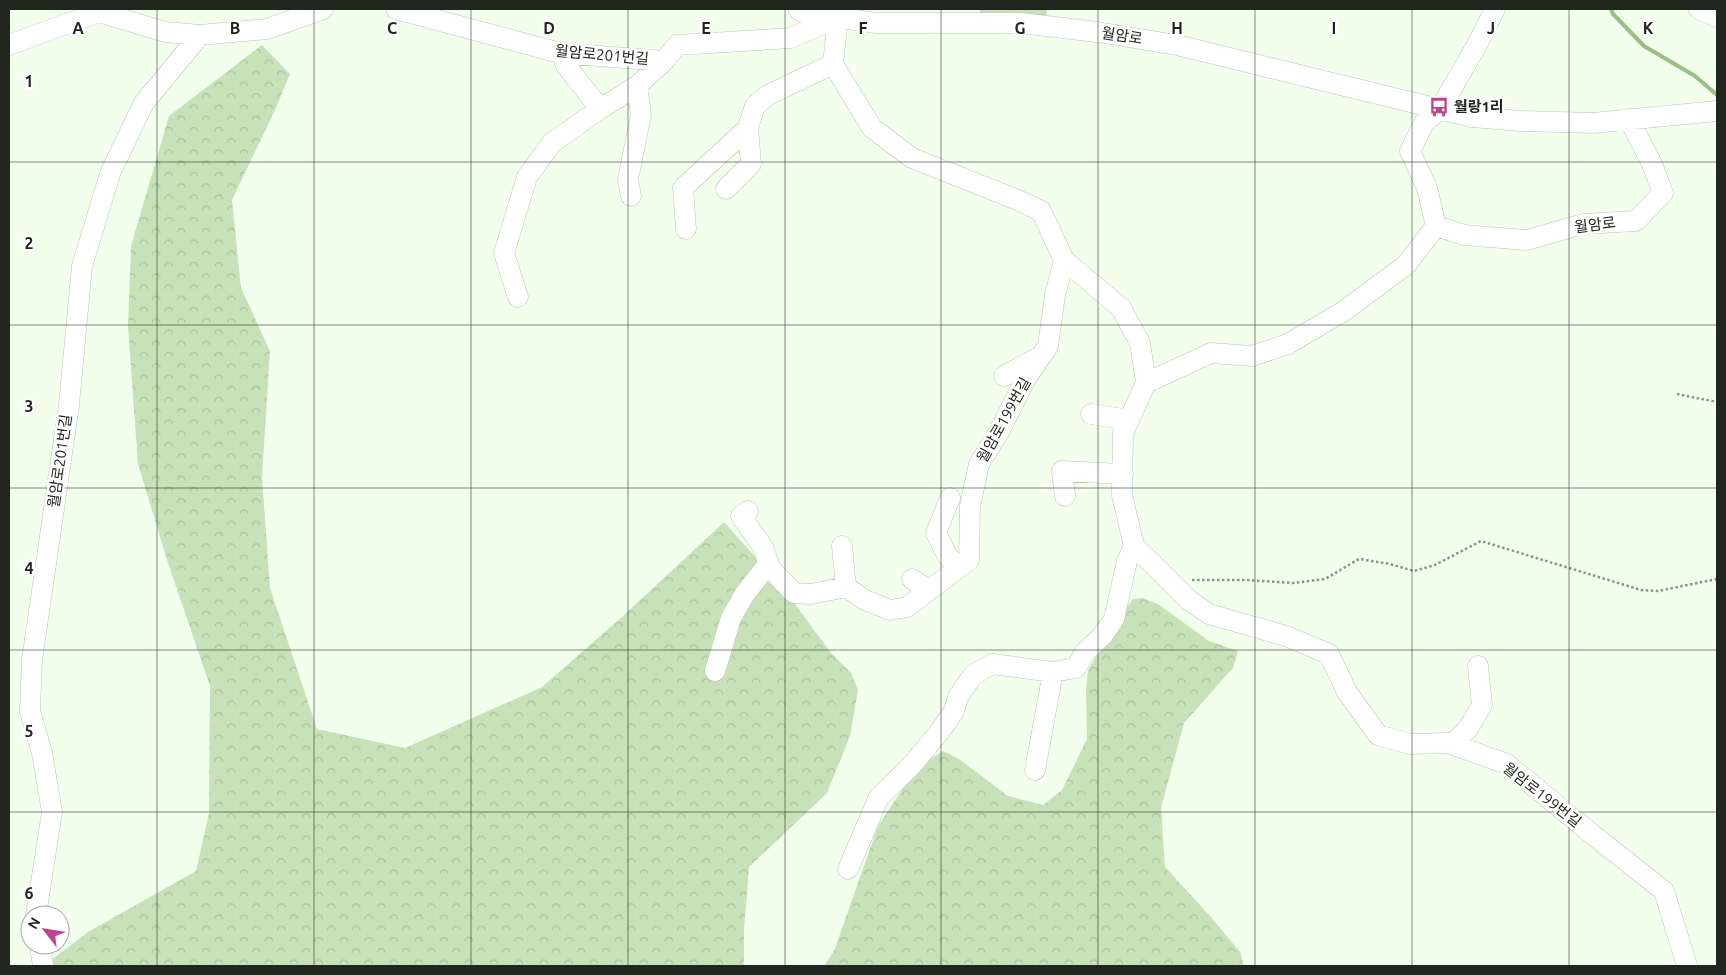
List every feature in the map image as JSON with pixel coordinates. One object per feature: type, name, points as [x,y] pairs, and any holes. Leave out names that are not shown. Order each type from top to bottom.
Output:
[{"type":"street","points":[[9,45],[99,12],[165,32],[200,35],[267,29],[323,9]]},
{"type":"street","name":"월암로201번길","points":[[396,9],[560,54],[664,61]]},
{"type":"street","name":"월암로","points":[[798,9],[802,12],[876,23],[950,16],[1097,32],[1177,45],[1472,117],[1521,122],[1593,123],[1717,111]]},
{"type":"street","points":[[1146,383],[1211,353],[1252,356],[1288,344],[1344,311],[1406,265],[1436,226],[1427,188],[1410,151],[1424,123],[1440,109],[1478,44],[1494,9]]},
{"type":"street","points":[[1699,9],[1717,17]]},
{"type":"street","points":[[838,17],[833,64],[872,128],[912,158],[1041,210],[1064,260],[1120,308],[1140,343],[1146,383],[1123,433],[1122,494],[1134,546],[1127,562],[1114,619],[1103,635],[1085,652],[1076,668],[1053,672],[992,664],[973,675],[958,697],[954,711],[941,730],[911,766],[879,797],[848,868]]},
{"type":"street","name":"월암로201번길","points":[[518,297],[504,252],[527,177],[552,143],[600,109],[637,86],[664,61],[677,45],[791,38],[838,17]]},
{"type":"street","name":"월암로201번길","points":[[38,905],[52,812],[42,753],[30,710],[32,660],[69,405],[82,266],[111,170],[144,104],[200,35]]},
{"type":"street","name":"월암로201번길","points":[[565,64],[600,109]]},
{"type":"street","points":[[726,190],[751,164],[748,128],[755,106],[768,94],[833,64]]},
{"type":"street","name":"월암로201번길","points":[[632,196],[628,179],[641,115],[637,86]]},
{"type":"street","name":"월암로","points":[[1436,226],[1464,235],[1526,240],[1583,224],[1636,221],[1663,193],[1652,164],[1629,119]]},
{"type":"street","points":[[686,229],[683,188],[748,128]]},
{"type":"street","name":"월암로199번길","points":[[846,587],[865,600],[890,610],[907,607],[969,560],[970,506],[979,464],[999,432],[1025,380],[1048,346],[1055,295],[1064,260]]},
{"type":"street","points":[[1004,376],[1041,356]]},
{"type":"street","points":[[1091,414],[1129,420]]},
{"type":"street","points":[[1065,496],[1062,471],[1123,474]]},
{"type":"street","points":[[950,498],[936,533],[947,555],[958,568]]},
{"type":"street","points":[[748,511],[742,516],[763,547],[770,568],[794,593],[811,594],[846,587],[842,546]]},
{"type":"street","name":"월암로199번길","points":[[1134,546],[1190,601],[1209,614],[1286,636],[1329,654],[1347,692],[1378,735],[1410,744],[1448,743],[1507,764],[1664,891],[1687,966]]},
{"type":"street","points":[[715,671],[731,618],[744,595],[769,563]]},
{"type":"street","points":[[912,579],[928,590]]},
{"type":"street","points":[[1452,744],[1468,729],[1482,705],[1478,666]]},
{"type":"street","points":[[1035,770],[1053,672]]},
{"type":"path","points":[[1677,394],[1717,402]]},
{"type":"path","points":[[1174,586],[1194,580],[1245,580],[1293,583],[1325,579],[1359,558],[1414,571],[1435,565],[1481,541],[1641,590],[1658,591],[1717,579]]},
{"type":"green space","points":[[980,9],[1047,9],[1045,26],[981,23]]},
{"type":"green space","points":[[262,45],[290,74],[232,200],[241,288],[270,351],[262,477],[270,588],[317,729],[405,748],[542,687],[623,616],[724,522],[784,589],[831,653],[851,673],[858,690],[850,736],[827,793],[749,867],[744,930],[744,966],[53,966],[51,960],[58,955],[70,955],[70,946],[88,932],[196,871],[209,813],[210,686],[168,563],[138,464],[128,326],[131,246],[169,116]]},
{"type":"green space","points":[[1142,598],[1158,604],[1209,641],[1238,651],[1233,668],[1184,723],[1161,808],[1165,867],[1240,952],[1244,966],[824,966],[834,951],[878,826],[917,767],[943,751],[959,759],[1008,796],[1043,805],[1062,790],[1087,739],[1086,691],[1088,670],[1119,618],[1133,599]]},
{"type":"waterway","points":[[1611,9],[1613,14],[1644,46],[1695,76],[1717,95]]},
{"type":"place","name":"월랑1리","points":[[1439,107]]}]
